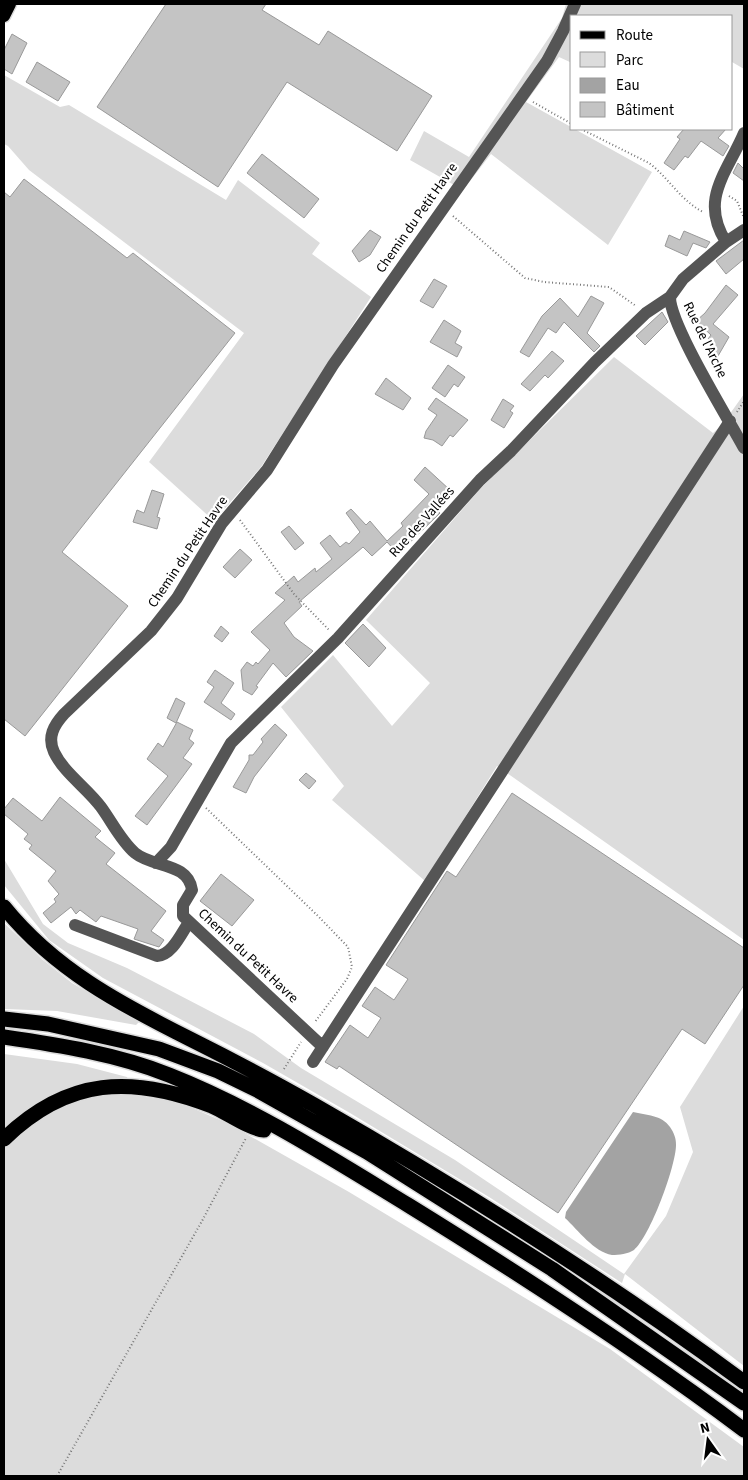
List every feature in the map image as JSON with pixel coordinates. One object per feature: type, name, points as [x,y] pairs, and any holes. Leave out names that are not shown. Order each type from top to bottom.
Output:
[{"type":"highway","points":[[4,907],[50,956],[96,989],[254,1072],[422,1168],[568,1260],[684,1338],[744,1382]]},
{"type":"highway","points":[[4,1019],[58,1026],[159,1049],[218,1071],[257,1090],[367,1152],[512,1243],[744,1403]]},
{"type":"highway","points":[[4,1037],[96,1054],[167,1074],[240,1107],[345,1166],[478,1248],[580,1314],[744,1430]]},
{"type":"highway","points":[[4,1139],[30,1116],[65,1097],[104,1087],[125,1085],[144,1086],[177,1093],[220,1110],[259,1130],[280,1130]]},
{"type":"main road","points":[[4,16],[10,4]]},
{"type":"street","name":"Chemin du Petit Havre","points":[[323,1047],[183,916],[183,910],[192,890],[187,876],[142,858],[133,852],[100,806],[62,765],[54,752],[52,732],[55,724],[64,714],[151,631],[178,598],[222,524],[267,470],[333,365],[547,61],[563,32],[574,4]]},
{"type":"street","points":[[726,242],[717,227],[714,214],[717,194],[744,133]]},
{"type":"street","name":"Rue des Vallées","points":[[156,863],[171,847],[230,743],[338,638],[480,480],[646,313],[670,297],[683,279],[726,242],[744,230]]},
{"type":"street","name":"Rue de l'Arche","points":[[670,297],[673,312],[686,340],[744,448]]},
{"type":"street","points":[[313,1062],[730,422]]},
{"type":"street","points":[[75,926],[157,956],[163,956],[169,951],[190,922]]},
{"type":"path","points":[[522,96],[570,123]]},
{"type":"path","points":[[583,130],[659,170],[688,204],[706,213],[714,214]]},
{"type":"path","points":[[717,194],[728,195],[737,201],[744,218]]},
{"type":"path","points":[[443,208],[525,278],[544,282],[609,287],[646,313]]},
{"type":"path","points":[[233,510],[294,594],[338,638]]},
{"type":"path","points":[[198,799],[348,947],[352,967],[347,979],[307,1032],[284,1069]]},
{"type":"path","points":[[56,1476],[202,1221],[246,1138]]},
{"type":"green space","points":[[566,4],[744,4],[744,69],[733,63],[733,15],[570,15],[570,62],[559,57],[526,102],[570,126],[570,130],[576,130],[652,172],[608,245],[491,154],[463,190],[410,160],[424,131],[469,157],[562,18]]},
{"type":"green space","points":[[4,75],[60,107],[69,105],[226,200],[238,180],[320,243],[312,254],[371,297],[261,467],[214,521],[149,462],[244,333],[29,170],[4,144]]},
{"type":"green space","points":[[614,357],[713,433],[722,425],[744,394],[744,940],[497,766],[425,881],[332,800],[344,786],[281,707],[333,655],[392,726],[430,683],[366,620],[481,488]]},
{"type":"green space","points":[[4,859],[43,924],[68,943],[127,968],[254,1034],[301,1068],[455,1160],[624,1274],[666,1216],[693,1152],[680,1107],[744,1006],[744,1366],[625,1274],[622,1283],[489,1197],[350,1113],[263,1063],[103,978],[49,940],[4,885]]},
{"type":"green space","points":[[4,923],[43,960],[72,983],[139,1022],[136,1025],[57,1011],[4,1009]]},
{"type":"green space","points":[[4,1054],[77,1064],[127,1077],[132,1095],[178,1102],[227,1123],[349,1192],[610,1349],[744,1447],[744,1476],[4,1476]]},
{"type":"water","points":[[633,1112],[653,1116],[667,1123],[675,1138],[675,1155],[661,1200],[640,1243],[632,1251],[612,1255],[599,1250],[565,1218],[566,1212]]},
{"type":"building","points":[[166,4],[266,4],[262,10],[319,45],[328,31],[432,96],[397,151],[287,82],[218,187],[97,107]]},
{"type":"building","points":[[12,34],[27,43],[12,74],[4,69],[4,50]]},
{"type":"building","points":[[37,62],[70,82],[58,101],[26,82]]},
{"type":"building","points":[[683,130],[725,130],[718,138],[729,146],[723,156],[701,141],[688,158],[685,156],[674,170],[664,163],[680,139],[677,137]]},
{"type":"building","points":[[262,154],[319,199],[304,218],[247,173]]},
{"type":"building","points":[[738,163],[744,169],[744,181],[733,173]]},
{"type":"building","points":[[24,179],[127,258],[133,253],[235,333],[62,552],[128,606],[25,736],[4,719],[4,192],[10,197]]},
{"type":"building","points":[[370,230],[381,237],[370,255],[359,262],[352,251]]},
{"type":"building","points":[[684,231],[710,242],[706,248],[693,243],[687,256],[665,246],[669,235],[680,240]]},
{"type":"building","points":[[744,240],[744,259],[726,274],[716,261]]},
{"type":"building","points":[[434,279],[447,286],[433,308],[420,301]]},
{"type":"building","points":[[726,285],[738,295],[713,324],[729,337],[718,356],[711,350],[715,345],[708,339],[711,335],[696,321],[705,313]]},
{"type":"building","points":[[591,296],[604,303],[587,333],[600,346],[594,352],[564,322],[556,333],[548,328],[529,357],[520,352],[542,316],[560,298],[578,317]]},
{"type":"building","points":[[662,312],[668,322],[645,345],[636,336]]},
{"type":"building","points":[[444,320],[461,331],[455,343],[462,347],[457,357],[430,342]]},
{"type":"building","points":[[552,351],[564,361],[548,378],[545,375],[530,391],[521,384]]},
{"type":"building","points":[[448,365],[465,377],[458,387],[454,384],[445,397],[432,388]]},
{"type":"building","points":[[386,378],[411,398],[403,410],[375,394]]},
{"type":"building","points":[[436,398],[468,420],[453,437],[450,435],[442,446],[433,440],[424,438],[426,431],[437,415],[428,409]]},
{"type":"building","points":[[503,399],[514,406],[510,411],[513,413],[504,428],[491,420]]},
{"type":"building","points":[[425,467],[450,490],[434,507],[440,513],[398,554],[387,542],[372,556],[363,547],[299,602],[302,606],[284,623],[294,637],[313,651],[286,677],[273,663],[256,686],[258,687],[252,695],[243,690],[241,670],[247,662],[253,666],[256,662],[258,664],[270,650],[251,632],[285,600],[275,593],[294,576],[298,582],[315,568],[316,572],[332,559],[320,543],[330,535],[340,547],[346,542],[349,544],[360,532],[346,513],[351,509],[366,525],[370,521],[387,541],[403,526],[401,523],[429,494],[414,480]]},
{"type":"building","points":[[152,490],[164,494],[157,517],[160,518],[157,529],[133,522],[137,510],[144,513]]},
{"type":"building","points":[[289,526],[304,543],[295,550],[281,532]]},
{"type":"building","points":[[240,549],[252,560],[235,578],[223,567]]},
{"type":"building","points":[[363,624],[386,648],[369,667],[345,643]]},
{"type":"building","points":[[221,626],[229,633],[222,642],[214,636]]},
{"type":"building","points":[[215,670],[234,683],[221,703],[235,714],[231,720],[204,702],[214,687],[207,682]]},
{"type":"building","points":[[176,698],[185,703],[176,723],[167,718]]},
{"type":"building","points":[[177,722],[193,730],[189,739],[194,743],[183,758],[192,764],[147,825],[135,816],[168,776],[147,759],[158,743],[163,747]]},
{"type":"building","points":[[275,724],[287,735],[254,777],[246,793],[233,787],[249,760],[249,755],[253,755],[263,742],[261,739]]},
{"type":"building","points":[[306,773],[316,781],[309,789],[299,780]]},
{"type":"building","points":[[512,793],[744,948],[744,985],[705,1044],[682,1029],[558,1213],[339,1066],[337,1069],[325,1062],[350,1025],[368,1038],[381,1018],[362,1006],[375,987],[394,1000],[408,979],[386,965],[447,871],[456,877]]},
{"type":"building","points":[[60,797],[101,831],[95,837],[115,853],[106,864],[166,911],[151,931],[164,940],[159,947],[134,939],[138,929],[101,916],[96,922],[80,910],[76,914],[71,907],[51,923],[43,913],[56,902],[54,899],[59,894],[48,881],[56,871],[29,849],[32,845],[24,839],[28,834],[4,814],[4,809],[13,798],[42,821]]},
{"type":"building","points":[[221,874],[254,900],[232,926],[200,901]]}]
